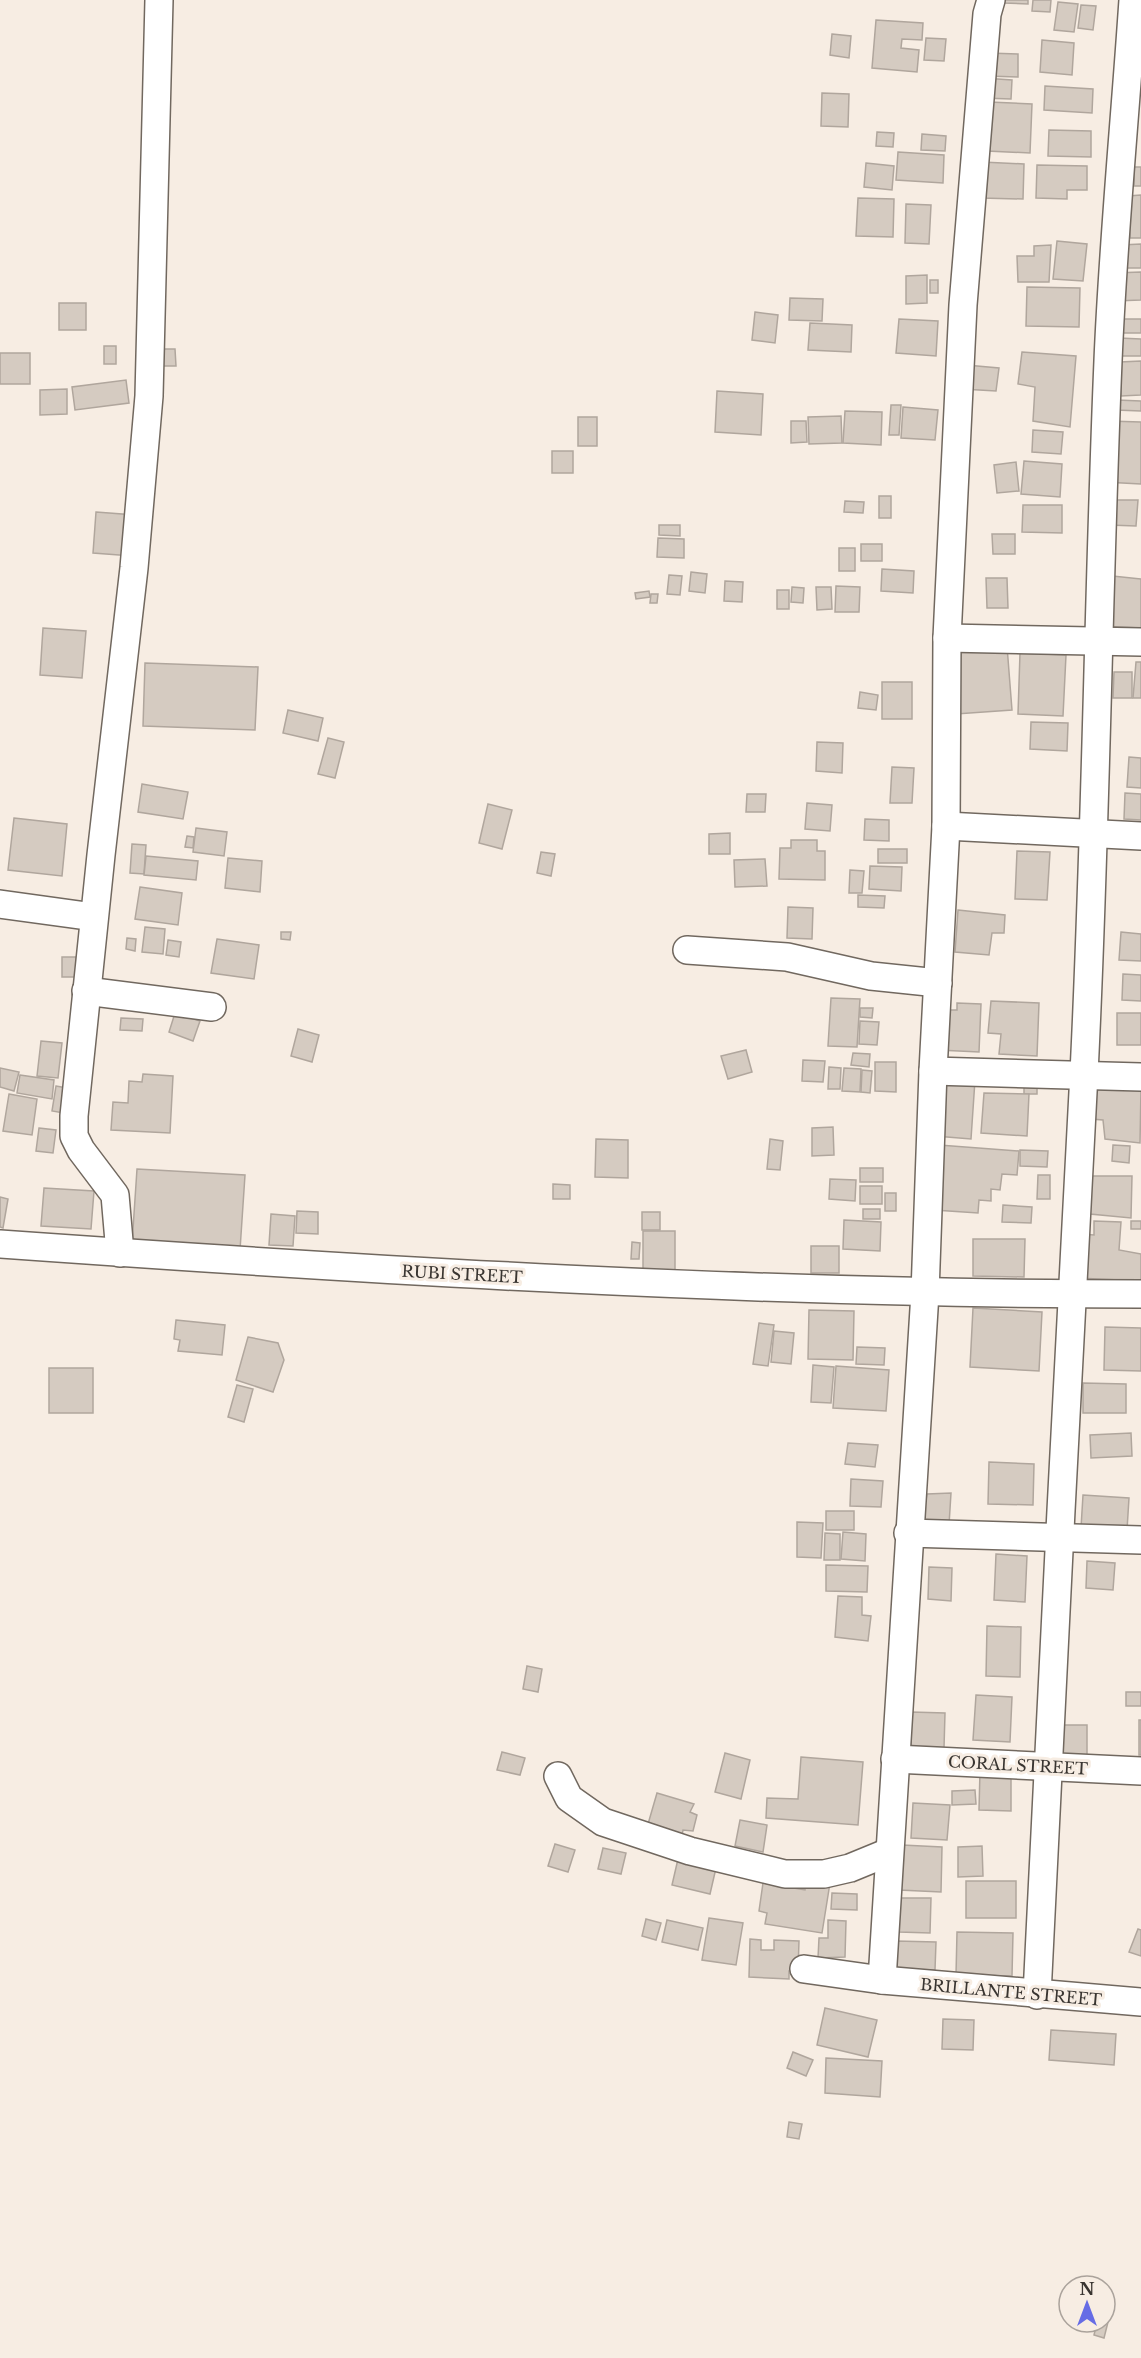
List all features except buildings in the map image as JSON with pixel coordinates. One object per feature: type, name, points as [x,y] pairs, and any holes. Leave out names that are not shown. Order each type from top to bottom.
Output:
[{"type":"street","points":[[120,1253],[116,1196],[94,1170],[74,1136],[86,991],[135,568],[149,396],[159,0]]},
{"type":"street","points":[[882,1980],[925,1293],[933,1071],[946,826],[948,638],[963,305],[987,14],[991,0]]},
{"type":"street","points":[[1037,1995],[1046,1766],[1060,1539],[1095,832],[1098,640],[1108,354],[1133,0]]},
{"type":"street","points":[[948,638],[1141,642]]},
{"type":"street","points":[[946,826],[1141,836]]},
{"type":"street","points":[[0,904],[94,917]]},
{"type":"street","points":[[687,950],[787,957],[871,976],[938,983]]},
{"type":"street","points":[[86,991],[212,1007]]},
{"type":"street","points":[[933,1071],[1141,1077]]},
{"type":"street","name":"RUBI STREET","points":[[0,1244],[537,1278],[925,1293],[1141,1294]]},
{"type":"street","points":[[909,1533],[1141,1540]]},
{"type":"street","name":"CORAL STREET","points":[[895,1759],[1141,1771]]},
{"type":"street","points":[[558,1776],[569,1798],[603,1822],[690,1851],[785,1874],[824,1874],[850,1868],[889,1852]]},
{"type":"street","name":"BRILLANTE STREET","points":[[804,1969],[882,1980],[1037,1995],[1141,2002]]}]
